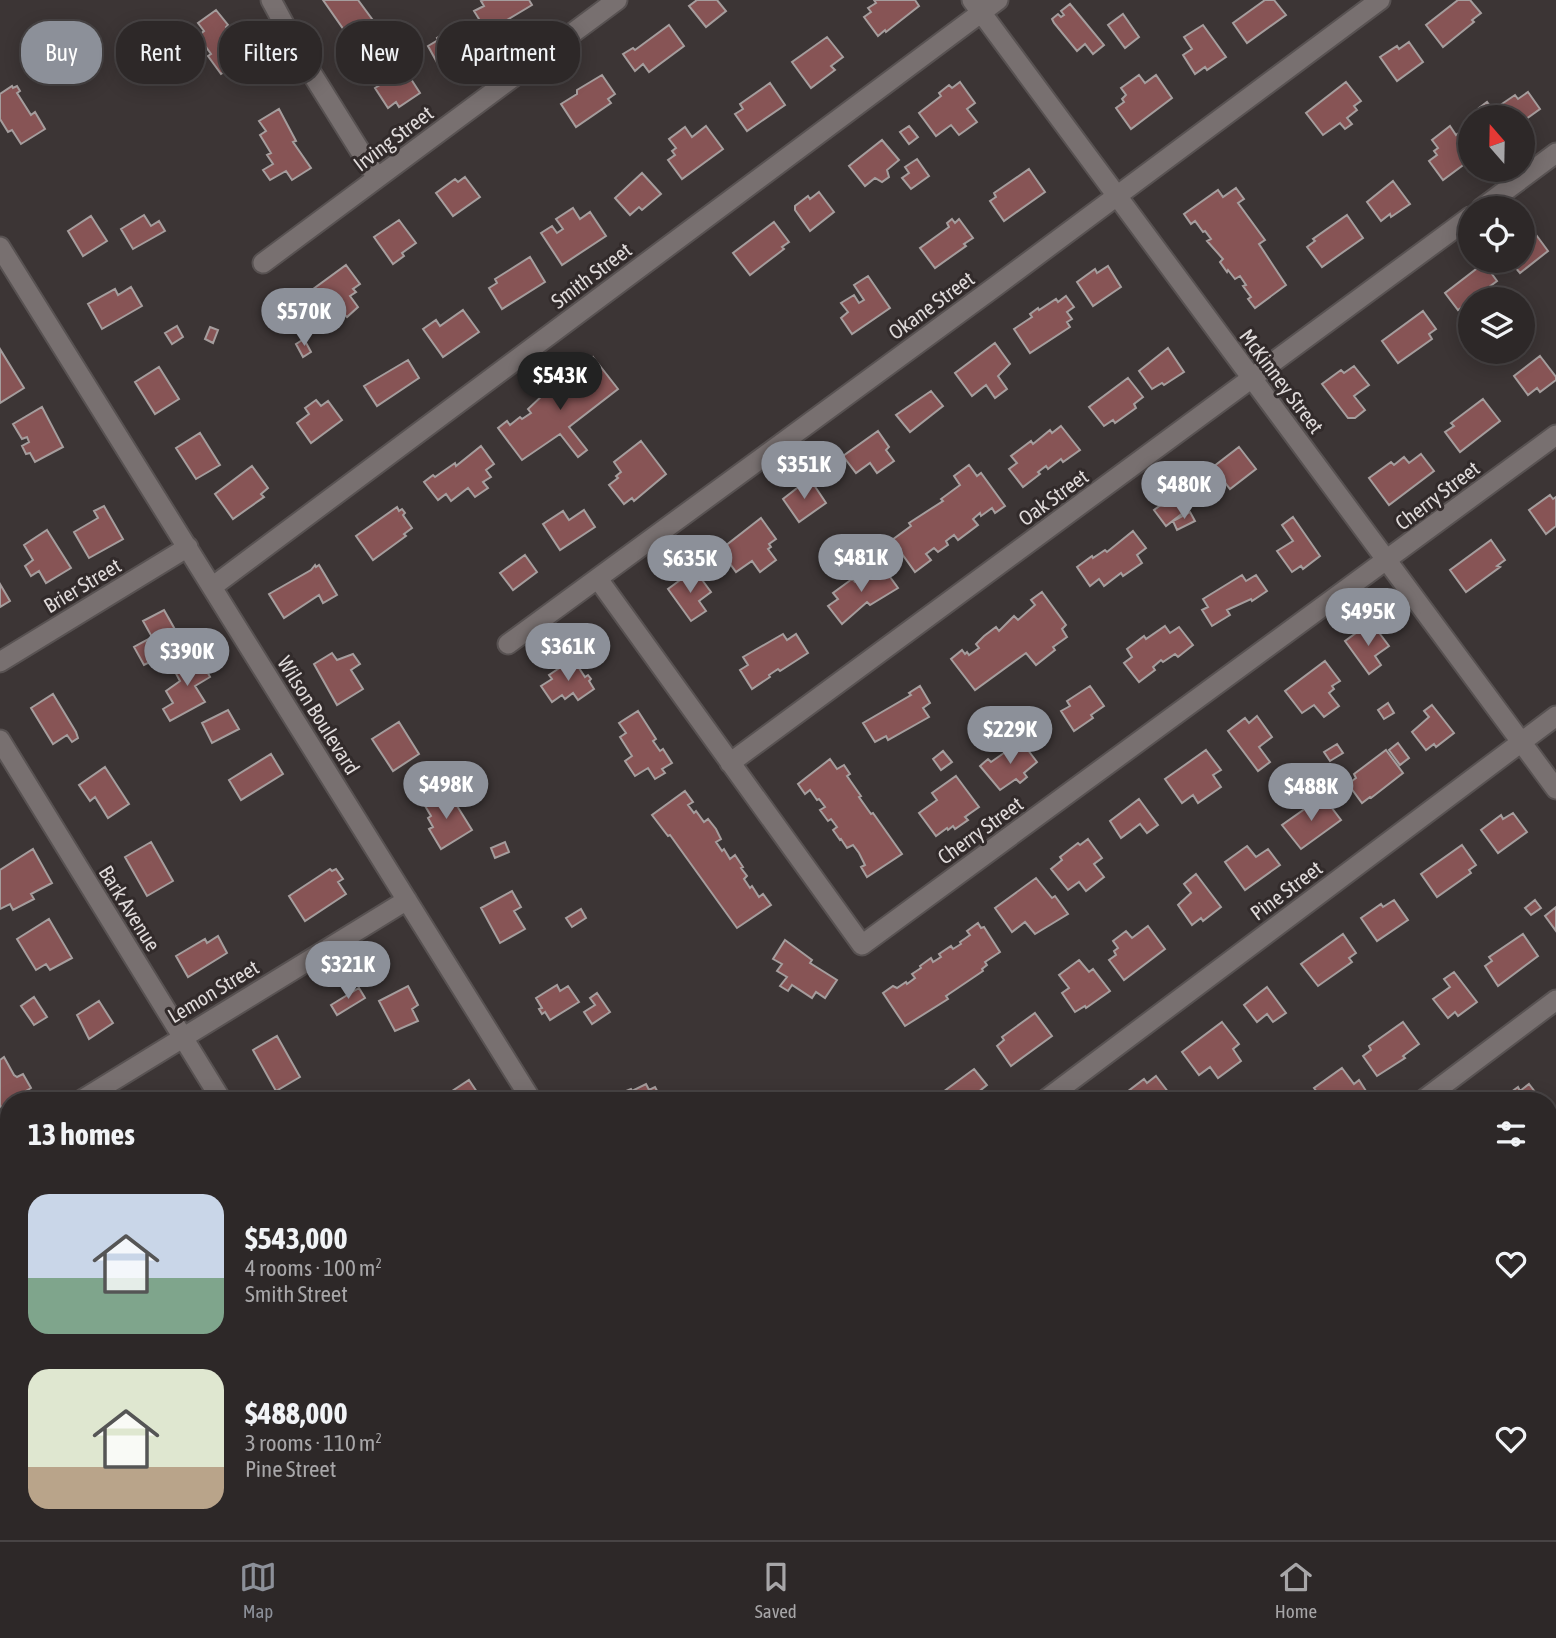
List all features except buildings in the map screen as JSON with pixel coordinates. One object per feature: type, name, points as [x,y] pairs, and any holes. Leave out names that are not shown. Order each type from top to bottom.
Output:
[{"type":"street","points":[[271,0],[304,61],[377,178]]},
{"type":"street","name":"Irving Street","points":[[263,263],[617,0]]},
{"type":"street","name":"Smith Street","points":[[212,586],[977,7],[998,0]]},
{"type":"street","name":"Okane Street","points":[[508,644],[1380,0]]},
{"type":"street","name":"McKinney Street","points":[[977,7],[1556,789]]},
{"type":"street","points":[[1498,196],[1556,153]]},
{"type":"street","name":"Oak Street","points":[[730,763],[1458,226]]},
{"type":"street","name":"Wilson Boulevard","points":[[0,247],[526,1092]]},
{"type":"street","name":"Cherry Street","points":[[598,579],[862,945],[1556,435]]},
{"type":"street","name":"Brier Street","points":[[0,662],[188,547]]},
{"type":"street","name":"Pine Street","points":[[1056,1092],[1556,716]]},
{"type":"street","name":"Bark Avenue","points":[[0,740],[216,1092]]},
{"type":"street","name":"Lemon Street","points":[[94,1092],[407,901]]},
{"type":"street","points":[[1434,1092],[1556,1000]]}]
